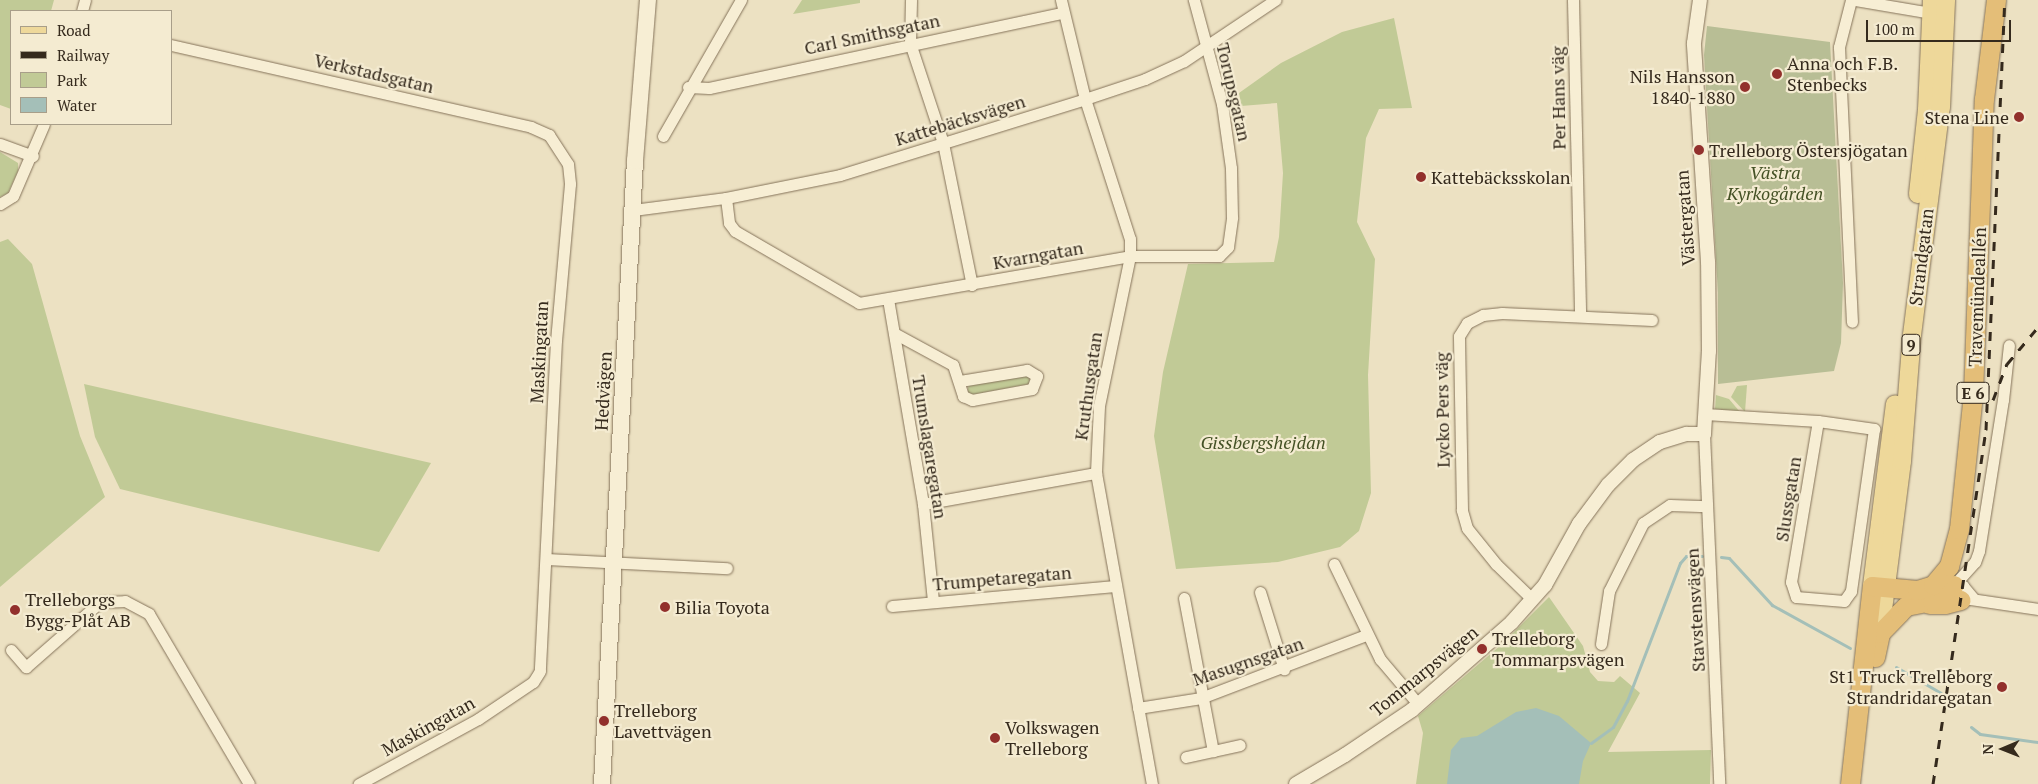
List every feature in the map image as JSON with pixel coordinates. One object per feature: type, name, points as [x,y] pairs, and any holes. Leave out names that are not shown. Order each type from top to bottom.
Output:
[{"type":"highway","name":"Travemündeallén","points":[[1958,590],[1957,537],[1969,448],[1984,99],[1996,0]]},
{"type":"highway","name":"E 6","points":[[1878,594],[1924,589],[1958,590]]},
{"type":"highway","name":"E 6","points":[[1906,606],[1925,604],[1958,590]]},
{"type":"highway","points":[[1851,784],[1878,594]]},
{"type":"highway","points":[[1851,784],[1880,633],[1906,606]]},
{"type":"main road","name":"Hedvägen","points":[[602,784],[633,210],[648,0]]},
{"type":"main road","name":"Strandgatan","points":[[1880,633],[1878,594],[1939,7]]},
{"type":"main road","name":"E 6","points":[[1878,594],[1906,606]]},
{"type":"street","points":[[663,136],[688,87],[741,0]]},
{"type":"street","points":[[911,0],[910,44],[943,143],[972,285]]},
{"type":"street","name":"Kruthusgatan","points":[[1061,0],[1085,99],[1130,240],[1130,256],[1105,366],[1099,406],[1096,473],[1152,784]]},
{"type":"street","name":"Torupsgatan","points":[[1194,0],[1205,47],[1222,104],[1232,168],[1232,217],[1225,252]]},
{"type":"street","name":"Kattebäcksvägen","points":[[633,210],[726,198],[840,175],[1085,99],[1145,79],[1205,47],[1275,0]]},
{"type":"street","name":"Per Hans väg","points":[[1573,0],[1580,316]]},
{"type":"street","name":"Västergatan","points":[[1700,0],[1694,43],[1708,262],[1709,351],[1704,434]]},
{"type":"street","points":[[1851,0],[1838,47],[1852,322]]},
{"type":"street","points":[[1855,0],[1939,7]]},
{"type":"street","name":"Carl Smithsgatan","points":[[688,87],[709,88],[1063,13]]},
{"type":"street","name":"Verkstadsgatan","points":[[172,45],[531,127],[549,135],[562,150]]},
{"type":"street","points":[[0,204],[13,196],[33,156],[44,125]]},
{"type":"street","points":[[0,144],[33,156]]},
{"type":"street","name":"Maskingatan","points":[[359,784],[478,719],[533,682],[540,671],[547,559],[556,340],[570,184],[568,164],[562,150]]},
{"type":"street","name":"Kvarngatan","points":[[726,198],[729,223],[735,232],[859,303],[972,285],[1130,256],[1219,256],[1225,252]]},
{"type":"street","name":"Trumslagaregatan","points":[[888,299],[923,504],[933,601]]},
{"type":"street","name":"Lycko Pers väg","points":[[1532,599],[1496,564],[1467,528],[1462,510],[1459,336],[1467,322],[1483,315],[1580,316],[1652,320]]},
{"type":"street","points":[[894,333],[953,365],[964,396],[972,400],[1032,389],[1037,376],[1027,370],[960,381]]},
{"type":"street","name":"E 6","points":[[1958,590],[1979,552],[2004,400],[2009,345]]},
{"type":"street","points":[[1705,414],[1818,421]]},
{"type":"street","name":"Slussgatan","points":[[1818,421],[1874,429],[1851,590],[1844,602],[1822,602],[1796,597],[1791,582],[1818,421]]},
{"type":"street","name":"Tommarpsvägen","points":[[1296,784],[1346,755],[1418,704],[1507,627],[1557,568],[1591,508],[1608,485],[1633,460],[1660,442],[1687,434],[1704,434]]},
{"type":"street","name":"Stavstensvägen","points":[[1704,434],[1719,784]]},
{"type":"street","points":[[923,504],[1096,473]]},
{"type":"street","points":[[1601,644],[1609,591],[1643,522],[1670,505],[1707,506]]},
{"type":"street","points":[[547,559],[727,568]]},
{"type":"street","points":[[1334,564],[1366,635],[1380,658],[1418,704]]},
{"type":"street","name":"Trumpetaregatan","points":[[892,606],[1115,586]]},
{"type":"street","points":[[1958,590],[2038,609]]},
{"type":"street","points":[[1260,592],[1284,669]]},
{"type":"street","points":[[1184,598],[1201,698],[1213,751]]},
{"type":"street","points":[[10,650],[26,666],[100,602],[125,601],[149,614],[249,784]]},
{"type":"street","name":"Masugnsgatan","points":[[1138,708],[1201,698],[1284,669],[1366,635]]},
{"type":"street","points":[[1186,757],[1240,745]]},
{"type":"green space","points":[[0,0],[54,0],[51,10],[10,10],[10,109],[0,105]]},
{"type":"green space","points":[[802,0],[860,0],[860,3],[793,14]]},
{"type":"green space","name":"Gissbergshejdan","points":[[1394,18],[1412,108],[1379,109],[1366,138],[1357,222],[1375,259],[1368,375],[1371,493],[1359,531],[1340,547],[1278,562],[1176,569],[1154,436],[1163,372],[1188,264],[1274,262],[1279,237],[1283,173],[1277,103],[1241,106],[1239,93],[1281,63],[1342,32]]},
{"type":"green space","name":"Västra Kyrkogården","points":[[1707,26],[1830,42],[1843,283],[1841,343],[1834,371],[1718,384],[1718,293],[1704,55]]},
{"type":"green space","points":[[0,152],[18,163],[18,171],[8,193],[0,197]]},
{"type":"green space","points":[[8,239],[32,264],[80,436],[105,497],[0,587],[0,242]]},
{"type":"green space","points":[[1028,373],[1030,376],[1029,384],[971,395],[967,393],[969,384]]},
{"type":"green space","points":[[84,384],[431,463],[379,552],[120,489],[95,437]]},
{"type":"green space","points":[[1747,385],[1745,412],[1731,397],[1737,386]]},
{"type":"green space","points":[[1716,395],[1729,399],[1740,412],[1715,409]]},
{"type":"green space","points":[[1549,597],[1583,646],[1590,672],[1598,681],[1614,682],[1620,676],[1640,693],[1608,752],[1711,750],[1710,784],[1416,784],[1423,733],[1418,716],[1501,645]]},
{"type":"water","points":[[1536,708],[1559,716],[1591,743],[1583,761],[1579,784],[1447,784],[1451,750],[1461,738],[1477,736],[1516,712]]},
{"type":"waterway","points":[[1591,743],[1613,727],[1627,701],[1680,563],[1686,556],[1702,556]]},
{"type":"waterway","points":[[1721,557],[1729,558],[1772,605],[1850,648]]},
{"type":"waterway","points":[[1896,667],[1941,693]]},
{"type":"waterway","points":[[1971,727],[1980,734],[2038,742]]},
{"type":"railway","points":[[1933,784],[1986,430],[2005,0]]},
{"type":"railway","points":[[1993,400],[2007,364],[2038,327]]},
{"type":"place","name":"Anna och F.B. Stenbecks","points":[[1777,74]]},
{"type":"place","name":"Nils Hansson 1840-1880","points":[[1745,87]]},
{"type":"place","name":"Stena Line","points":[[2019,117]]},
{"type":"place","name":"Trelleborg Östersjögatan","points":[[1699,150]]},
{"type":"place","name":"Kattebäcksskolan","points":[[1421,177]]},
{"type":"place","name":"Bilia Toyota","points":[[665,607]]},
{"type":"place","name":"Trelleborgs Bygg-Plåt AB","points":[[15,610]]},
{"type":"place","name":"Trelleborg Tommarpsvägen","points":[[1482,649]]},
{"type":"place","name":"St1 Truck Trelleborg Strandridaregatan","points":[[2002,687]]},
{"type":"place","name":"Trelleborg Lavettvägen","points":[[604,721]]},
{"type":"place","name":"Volkswagen Trelleborg","points":[[995,738]]}]
